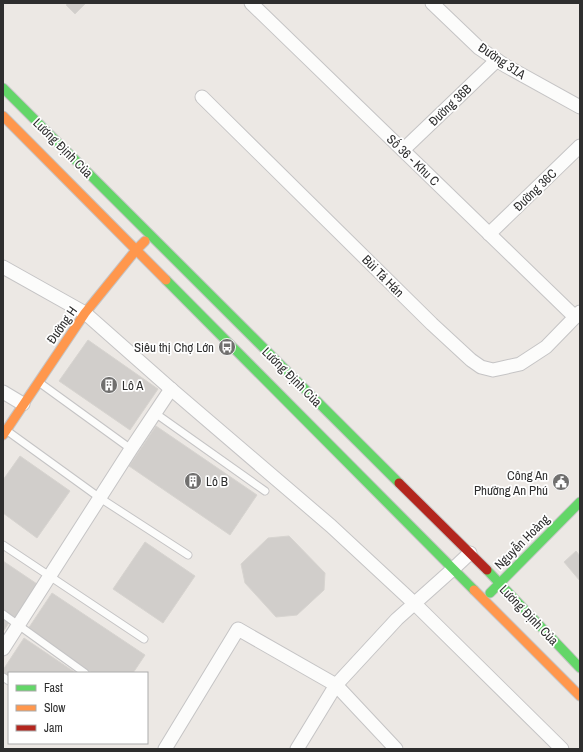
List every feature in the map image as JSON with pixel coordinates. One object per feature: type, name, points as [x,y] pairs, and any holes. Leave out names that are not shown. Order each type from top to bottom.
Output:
[{"type":"main road","name":"Lương Định Của","points":[[3,88],[470,553],[580,668]]},
{"type":"main road","name":"Lương Định Của","points":[[3,116],[580,696]]},
{"type":"main road","name":"Đường H","points":[[5,432],[86,313],[136,250],[150,235]]},
{"type":"main road","name":"Nguyễn Hoàng","points":[[483,600],[580,502]]},
{"type":"street","name":"Số 36 - Khu C","points":[[251,3],[490,234],[578,315]]},
{"type":"street","name":"Đường 31A","points":[[432,3],[479,48],[539,85],[580,107]]},
{"type":"street","name":"Đường 36B","points":[[402,150],[497,60]]},
{"type":"street","name":"Bùi Tá Hán","points":[[202,97],[437,329],[481,368],[493,370],[520,364],[546,347],[578,315]]},
{"type":"street","name":"Đường 36C","points":[[490,234],[580,146]]},
{"type":"street","points":[[3,267],[86,313],[171,389],[331,526],[415,604],[562,749]]},
{"type":"street","points":[[3,649],[49,575],[171,389]]},
{"type":"street","points":[[3,392],[23,404]]},
{"type":"street","points":[[297,749],[336,685],[396,619],[415,604],[470,553]]},
{"type":"street","points":[[165,749],[238,629],[336,685],[396,749]]},
{"type":"lane","points":[[38,382],[131,449]]},
{"type":"lane","points":[[155,413],[265,491]]},
{"type":"lane","points":[[5,432],[100,498],[188,556]]},
{"type":"lane","points":[[3,544],[144,639]]},
{"type":"lane","points":[[3,614],[83,672]]},
{"type":"building","points":[[68,3],[86,3],[75,14],[66,5]]},
{"type":"building","name":"Lô A","points":[[88,340],[158,389],[130,430],[59,381]]},
{"type":"building","name":"Lô B","points":[[156,426],[257,495],[230,535],[129,466]]},
{"type":"building","points":[[20,456],[70,491],[37,538],[3,513],[3,480]]},
{"type":"building","points":[[289,536],[325,573],[324,590],[297,615],[276,617],[245,583],[241,564],[268,538]]},
{"type":"building","points":[[145,542],[195,576],[163,623],[113,589]]},
{"type":"building","points":[[576,551],[580,556],[580,581],[564,562]]},
{"type":"building","points":[[3,561],[40,586],[16,621],[3,613]]},
{"type":"building","points":[[52,593],[145,655],[134,672],[91,672],[28,629]]},
{"type":"building","points":[[3,617],[10,621],[3,632]]},
{"type":"building","points":[[24,638],[75,672],[8,672],[8,676],[3,673],[3,670]]},
{"type":"traffic: fast","points":[[3,88],[399,483]]},
{"type":"traffic: fast","points":[[166,280],[474,590]]},
{"type":"traffic: fast","points":[[490,593],[580,502]]},
{"type":"traffic: fast","points":[[487,570],[580,668]]},
{"type":"traffic: slow","points":[[3,116],[166,280]]},
{"type":"traffic: slow","points":[[3,435],[85,313],[145,241]]},
{"type":"traffic: slow","points":[[474,590],[580,696]]},
{"type":"traffic: jam","points":[[399,483],[487,570]]},
{"type":"place","name":"Siêu thị Chợ Lớn","points":[[227,347]]},
{"type":"place","name":"Lô A","points":[[109,385]]},
{"type":"place","name":"Lô B","points":[[193,481]]},
{"type":"place","name":"Công An Phường An Phú","points":[[561,482]]}]
